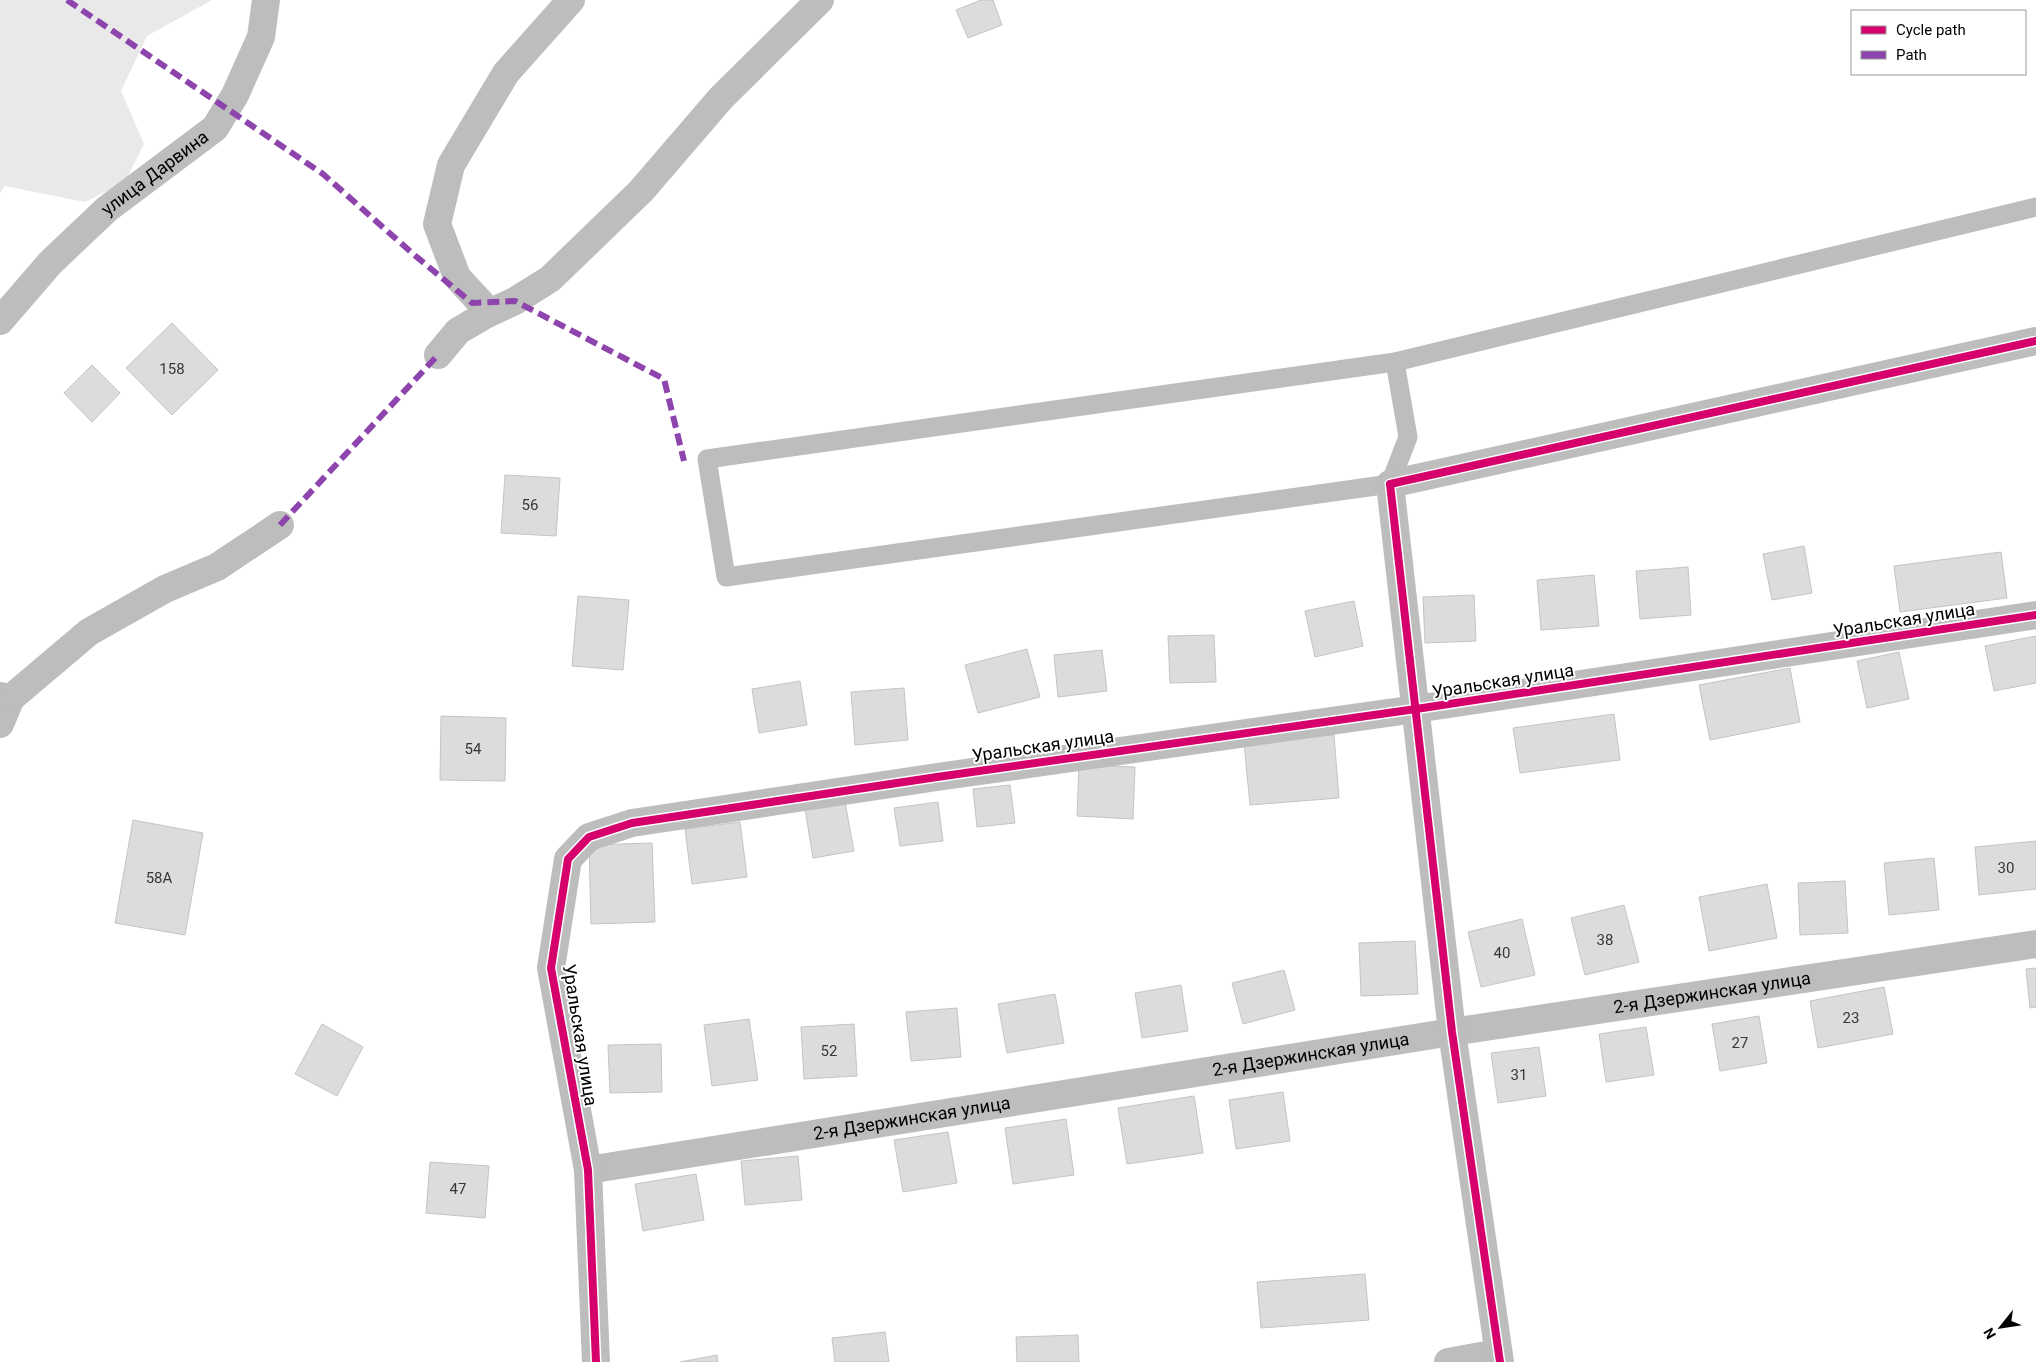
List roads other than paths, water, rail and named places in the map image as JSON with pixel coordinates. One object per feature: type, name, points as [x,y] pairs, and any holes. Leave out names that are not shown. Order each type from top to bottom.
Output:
[{"type":"street","name":"улица Дарвина","points":[[0,321],[50,263],[107,209],[215,128],[235,95],[261,37],[266,0]]},
{"type":"street","points":[[487,314],[481,303],[457,278],[437,224],[451,165],[506,73],[571,0]]},
{"type":"street","points":[[438,355],[458,331],[550,280],[641,191],[721,98],[820,0]]},
{"type":"street","points":[[1448,1362],[1499,1358],[1452,1032],[1390,484],[2036,341]]},
{"type":"street","points":[[0,724],[6,697],[89,632],[165,589],[218,567],[280,525]]},
{"type":"street","name":"Уральская улица","points":[[596,1362],[588,1170],[551,968],[568,859],[589,837],[632,823],[937,776],[1416,709],[2036,615]]},
{"type":"street","name":"2-я Дзержинская улица","points":[[588,1170],[1452,1032],[2036,944]]},
{"type":"lane","points":[[1394,362],[1408,437],[1390,484],[726,576],[707,459],[1394,362],[2036,207]]}]
